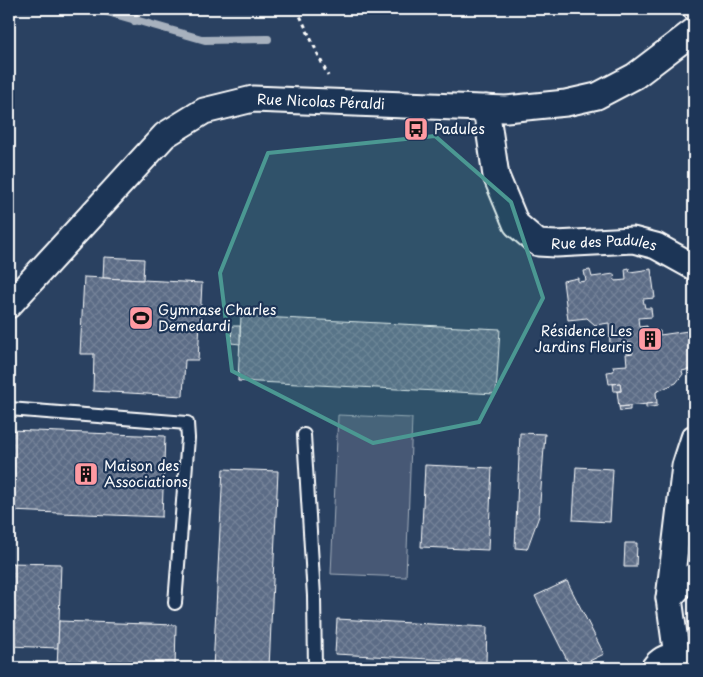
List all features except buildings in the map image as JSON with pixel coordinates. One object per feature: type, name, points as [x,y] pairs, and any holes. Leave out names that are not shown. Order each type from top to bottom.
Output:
[{"type":"street","name":"Rue Nicolas Péraldi","points":[[9,305],[165,135],[204,111],[253,99],[506,109],[566,103],[597,96],[635,76],[694,31]]},
{"type":"street","name":"Rue des Padules","points":[[486,108],[496,176],[516,224],[538,243],[556,244],[633,240],[656,246],[694,267]]},
{"type":"street","points":[[654,668],[662,660],[686,661],[669,598],[685,466],[694,438]]},
{"type":"street","points":[[669,598],[685,581],[694,576]]},
{"type":"lane","points":[[687,9],[694,16]]},
{"type":"lane","points":[[9,409],[187,423],[188,438],[175,603]]},
{"type":"lane","points":[[304,435],[314,596],[315,668]]},
{"type":"path","points":[[297,9],[334,91],[332,102]]},
{"type":"highlighted area","points":[[435,136],[511,202],[543,298],[479,422],[373,443],[232,371],[220,273],[268,153]]},
{"type":"green space","points":[[338,415],[412,418],[406,577],[331,574]]},
{"type":"green space","points":[[688,516],[694,517],[694,559],[687,559],[684,546]]},
{"type":"waterway","points":[[9,10],[15,9]]},
{"type":"waterway","points":[[97,9],[205,40],[268,39]]},
{"type":"waterway","points":[[133,9],[135,21]]},
{"type":"place","name":"Padules","points":[[416,129]]},
{"type":"place","name":"Gymnase Charles Demedardi","points":[[141,318]]},
{"type":"place","name":"Résidence Les Jardins Fleuris","points":[[650,339]]},
{"type":"place","name":"Maison des Associations","points":[[86,474]]}]
